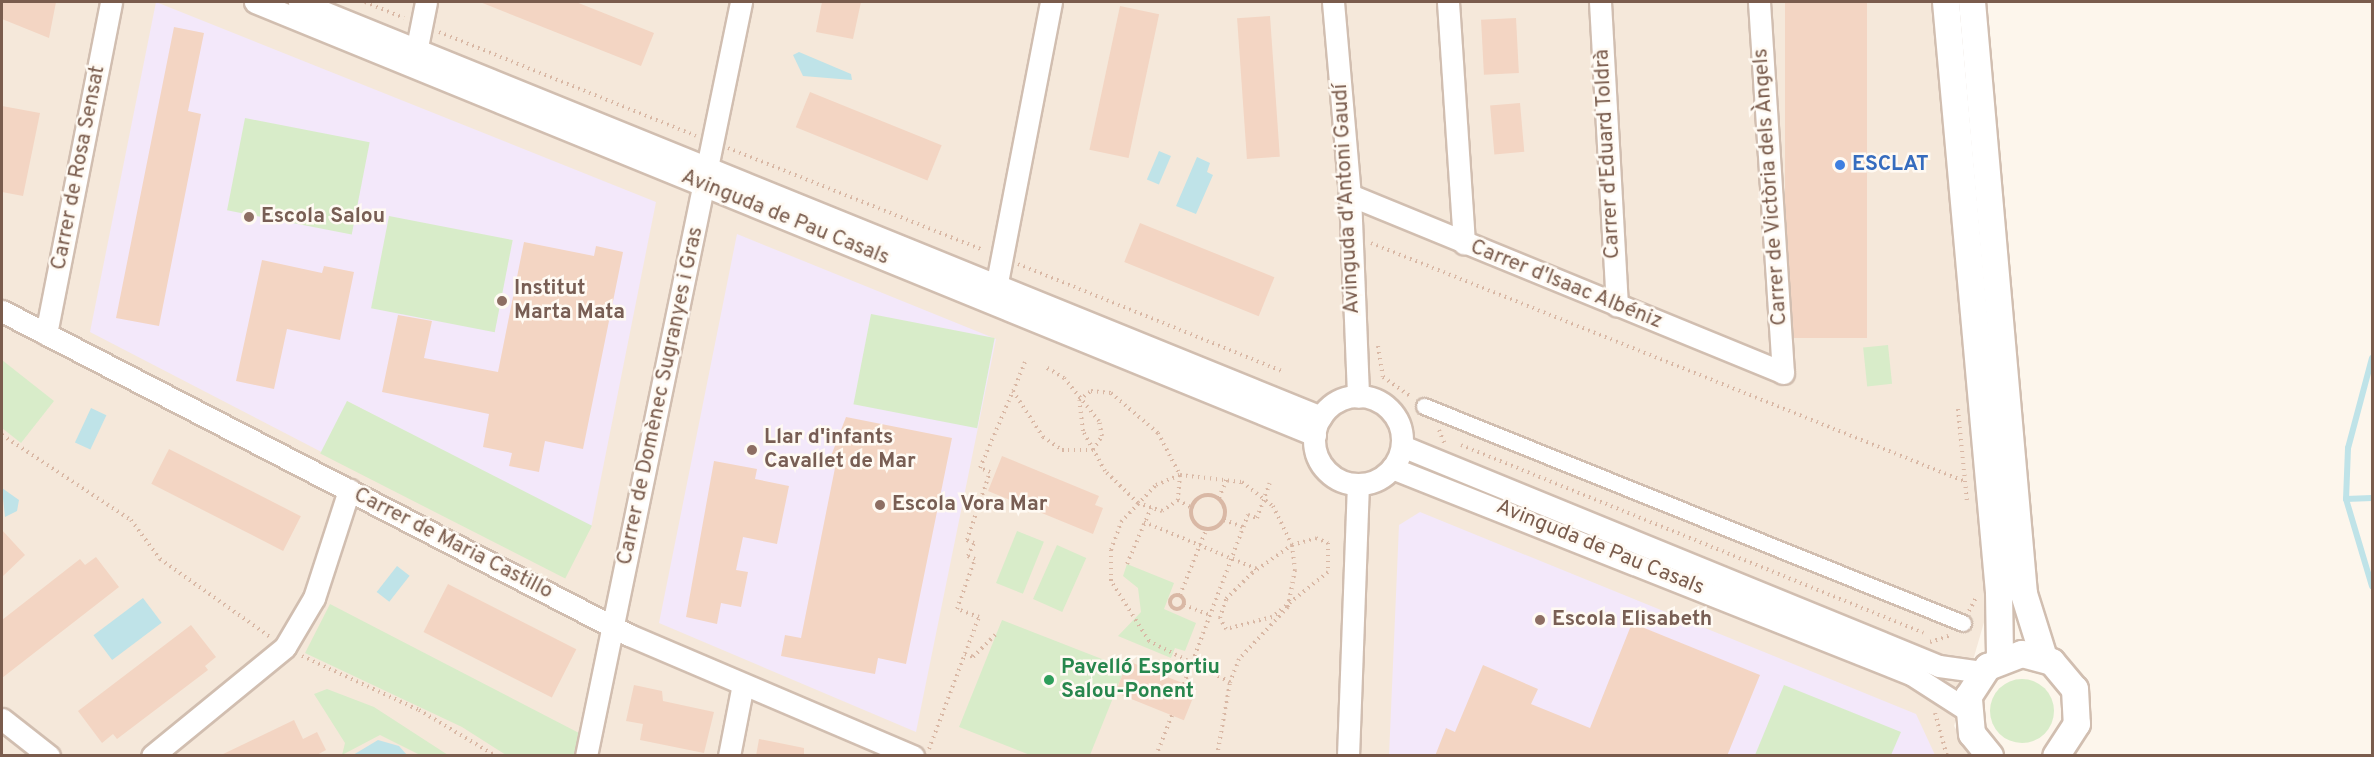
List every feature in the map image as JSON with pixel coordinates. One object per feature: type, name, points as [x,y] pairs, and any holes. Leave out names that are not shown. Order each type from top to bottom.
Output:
[{"type":"street","name":"Carrer de Rosa Sensat","points":[[46,334],[111,2]]},
{"type":"street","name":"Avinguda de Pau Casals","points":[[255,2],[415,57]]},
{"type":"street","name":"Avinguda de Pau Casals","points":[[299,2],[415,57],[1318,426]]},
{"type":"street","points":[[415,57],[426,2]]},
{"type":"street","name":"Carrer de Domènec Sugranyes i Gras","points":[[586,756],[741,2]]},
{"type":"street","points":[[995,294],[1051,2]]},
{"type":"street","name":"Avinguda d'Antoni Gaudí","points":[[1333,2],[1360,200],[1351,235],[1358,397]]},
{"type":"street","points":[[1448,2],[1464,243]]},
{"type":"street","name":"Carrer d'Eduard Toldrà","points":[[1600,2],[1617,306]]},
{"type":"street","name":"Carrer de Victòria dels Àngels","points":[[1759,2],[1783,373]]},
{"type":"street","points":[[1946,2],[1999,592],[1991,666],[1967,710],[1972,734],[1990,756]]},
{"type":"street","points":[[1972,2],[2024,594],[2044,658]]},
{"type":"street","name":"Carrer d'Isaac Albéniz","points":[[1360,200],[1783,373]]},
{"type":"street","points":[[1433,231],[1462,214]]},
{"type":"street","name":"Carrer de Maria Castillo","points":[[2,311],[614,627],[743,684],[867,747],[913,756]]},
{"type":"street","points":[[1358,397],[1388,408],[1401,429],[1402,446],[1392,468],[1358,484],[1342,481],[1323,466],[1318,426],[1341,400],[1358,397]]},
{"type":"street","points":[[1424,406],[1963,623]]},
{"type":"street","name":"Avinguda de Pau Casals","points":[[1402,446],[1442,466],[1919,658],[1991,666]]},
{"type":"street","name":"Avinguda de Pau Casals","points":[[1392,468],[1911,674],[1935,685],[1967,710]]},
{"type":"street","points":[[1348,756],[1358,484]]},
{"type":"street","points":[[152,756],[285,647],[314,598],[349,490]]},
{"type":"street","points":[[1991,666],[2022,654],[2044,658],[2071,681],[2079,706],[2074,733],[2056,756]]},
{"type":"street","points":[[729,756],[743,684]]},
{"type":"street","points":[[2,719],[49,756]]},
{"type":"path","points":[[365,2],[1284,372]]},
{"type":"path","points":[[1360,200],[1374,244],[1374,255]]},
{"type":"path","points":[[1351,235],[1964,481]]},
{"type":"path","points":[[1377,333],[1383,377],[1424,406],[1445,440],[1442,466]]},
{"type":"path","points":[[927,756],[979,618],[957,609],[975,559],[968,556],[974,543],[967,540],[990,472],[980,468],[1025,362]]},
{"type":"path","points":[[1046,367],[1083,398],[1102,436],[1094,450]]},
{"type":"path","points":[[1091,391],[1110,393],[1131,406],[1158,433],[1180,476],[1178,500],[1162,511],[1151,508],[1136,501],[1105,471],[1083,431],[1083,398],[1091,391]]},
{"type":"path","points":[[1013,392],[1043,438],[1062,450],[1094,450]]},
{"type":"path","points":[[1958,400],[1968,514]]},
{"type":"path","points":[[2,435],[131,520],[160,559],[285,647],[420,710],[496,756]]},
{"type":"path","points":[[1461,445],[1923,633]]},
{"type":"path","points":[[1217,756],[1230,682],[1239,659],[1288,606],[1295,570],[1292,545],[1264,498],[1227,478],[1180,476],[1136,501],[1111,550],[1111,581],[1149,640],[1191,665],[1230,682]]},
{"type":"path","points":[[1224,520],[1219,498],[1227,478]]},
{"type":"path","points":[[1184,684],[1248,515],[1257,518],[1270,483]]},
{"type":"path","points":[[1192,508],[1205,495],[1219,498]]},
{"type":"path","points":[[1178,500],[1192,508]]},
{"type":"path","points":[[1127,564],[1151,508]]},
{"type":"path","points":[[1192,508],[1194,521],[1206,530]]},
{"type":"path","points":[[1224,520],[1244,528]]},
{"type":"path","points":[[1210,615],[1184,605],[1180,595],[1206,530],[1224,520]]},
{"type":"path","points":[[1144,522],[1258,569]]},
{"type":"path","points":[[1316,538],[1328,543],[1328,572],[1272,617],[1226,628],[1220,618],[1226,600],[1258,569],[1292,545],[1316,538]]},
{"type":"path","points":[[1919,658],[1923,645],[1958,633],[1979,592]]},
{"type":"path","points":[[1180,595],[1169,599],[1178,610],[1184,605]]},
{"type":"path","points":[[965,654],[973,657],[996,634]]},
{"type":"path","points":[[1933,705],[1947,756]]},
{"type":"path","points":[[1156,756],[1172,715]]},
{"type":"shaded area","points":[[2,2],[1934,2],[1989,605],[1954,726],[1971,755],[2,755]]},
{"type":"shaded area","points":[[156,2],[656,202],[591,528],[347,401],[335,459],[90,332]]},
{"type":"shaded area","points":[[737,234],[996,339],[916,732],[659,623]]},
{"type":"shaded area","name":"Escola Elisabeth","points":[[1420,512],[1916,714],[1935,755],[1389,756],[1399,525]]},
{"type":"green space","points":[[245,118],[370,142],[352,235],[227,210]]},
{"type":"green space","points":[[389,216],[513,240],[495,332],[371,308]]},
{"type":"green space","points":[[871,314],[995,338],[977,428],[853,404]]},
{"type":"green space","points":[[1888,345],[1892,384],[1867,386],[1863,348]]},
{"type":"green space","points":[[2,360],[54,401],[21,443],[2,428]]},
{"type":"green space","points":[[347,401],[592,526],[565,578],[320,454]]},
{"type":"green space","points":[[1017,531],[1044,542],[1023,594],[996,583]]},
{"type":"green space","points":[[1057,545],[1086,558],[1062,612],[1033,599]]},
{"type":"green space","points":[[1127,564],[1174,583],[1164,609],[1196,623],[1185,651],[1175,648],[1171,658],[1118,636],[1141,612],[1138,588],[1123,576]]},
{"type":"green space","points":[[330,604],[579,733],[574,755],[506,755],[462,727],[305,653]]},
{"type":"green space","name":"Pavelló Esportiu Salou-Ponent","points":[[1002,620],[1125,668],[1090,755],[1030,755],[959,727]]},
{"type":"green space","points":[[2022,679],[2040,684],[2045,688],[2049,693],[2054,711],[2049,729],[2045,734],[2040,738],[2022,743],[2004,738],[1999,734],[1995,729],[1990,711],[1995,693],[1999,688],[2004,684]]},
{"type":"green space","points":[[1784,685],[1901,732],[1891,755],[1755,755]]},
{"type":"green space","points":[[327,689],[374,707],[448,755],[420,755],[380,735],[342,755],[345,743],[314,694]]},
{"type":"water","points":[[799,52],[851,74],[852,80],[803,76],[793,55]]},
{"type":"water","points":[[1159,151],[1171,156],[1159,185],[1147,180]]},
{"type":"water","points":[[1197,157],[1210,163],[1207,172],[1213,175],[1196,214],[1176,206]]},
{"type":"water","points":[[91,408],[106,415],[90,450],[75,442]]},
{"type":"water","points":[[2,488],[19,500],[17,511],[5,517]]},
{"type":"water","points":[[397,566],[410,576],[389,602],[377,592]]},
{"type":"water","points":[[143,598],[162,623],[112,660],[93,635]]},
{"type":"water","points":[[378,740],[399,746],[407,755],[353,755]]},
{"type":"building","points":[[2,2],[56,2],[49,38],[2,19]]},
{"type":"building","points":[[480,2],[576,2],[654,33],[641,66]]},
{"type":"building","points":[[822,2],[861,2],[853,39],[816,32]]},
{"type":"building","name":"ESCLAT","points":[[1785,2],[1867,2],[1867,338],[1785,338]]},
{"type":"building","points":[[1120,6],[1159,14],[1129,158],[1089,150]]},
{"type":"building","points":[[1270,16],[1280,157],[1247,159],[1237,18]]},
{"type":"building","points":[[1516,18],[1519,73],[1484,75],[1481,20]]},
{"type":"building","points":[[174,27],[204,33],[188,111],[201,114],[159,326],[116,318]]},
{"type":"building","points":[[810,92],[942,145],[927,180],[796,127]]},
{"type":"building","points":[[1520,103],[1524,152],[1494,154],[1490,106]]},
{"type":"building","points":[[2,106],[40,113],[23,196],[2,192]]},
{"type":"building","points":[[1140,223],[1274,277],[1259,316],[1124,262]]},
{"type":"building","points":[[524,242],[594,256],[596,246],[623,252],[583,449],[545,441],[539,472],[509,466],[512,453],[483,447],[489,414],[382,392],[398,315],[432,321],[424,358],[498,372]]},
{"type":"building","points":[[262,260],[322,273],[324,266],[354,272],[340,340],[287,329],[274,389],[236,381]]},
{"type":"building","points":[[846,417],[952,438],[906,664],[878,658],[875,674],[781,656],[785,635],[801,638],[837,458],[831,456]]},
{"type":"building","points":[[169,449],[301,516],[283,551],[151,484]]},
{"type":"building","points":[[1002,456],[1099,496],[1095,505],[1103,508],[1093,534],[988,491]]},
{"type":"building","points":[[714,461],[757,469],[755,479],[789,486],[777,544],[743,537],[736,570],[748,572],[741,607],[721,603],[717,624],[686,617]]},
{"type":"building","points":[[2,530],[25,555],[2,577]]},
{"type":"building","points":[[96,557],[119,587],[2,678],[2,620],[80,559],[85,565]]},
{"type":"building","points":[[448,584],[576,649],[552,697],[423,632]]},
{"type":"building","points":[[1632,623],[1760,675],[1727,756],[1435,756],[1446,728],[1455,732],[1483,665],[1538,689],[1531,704],[1590,728]]},
{"type":"building","points":[[191,625],[216,657],[205,666],[208,670],[117,739],[113,734],[102,743],[78,711]]},
{"type":"building","points":[[1128,661],[1197,689],[1184,720],[1115,693]]},
{"type":"building","points":[[634,685],[662,691],[663,701],[714,712],[704,753],[640,740],[643,724],[626,721]]},
{"type":"building","points":[[294,720],[303,739],[317,732],[326,750],[315,756],[219,756]]},
{"type":"building","points":[[759,739],[804,748],[804,756],[756,756]]},
{"type":"waterway","points":[[2372,358],[2348,448],[2346,499],[2372,586]]},
{"type":"waterway","points":[[2346,499],[2372,498]]},
{"type":"place","name":"ESCLAT","points":[[1840,165]]},
{"type":"place","name":"Escola Salou","points":[[249,217]]},
{"type":"place","name":"Institut Marta Mata","points":[[502,301]]},
{"type":"place","name":"Llar d'infants Cavallet de Mar","points":[[752,450]]},
{"type":"place","name":"Escola Vora Mar","points":[[880,505]]},
{"type":"place","name":"Escola Elisabeth","points":[[1540,620]]},
{"type":"place","name":"Pavelló Esportiu Salou-Ponent","points":[[1049,680]]}]
